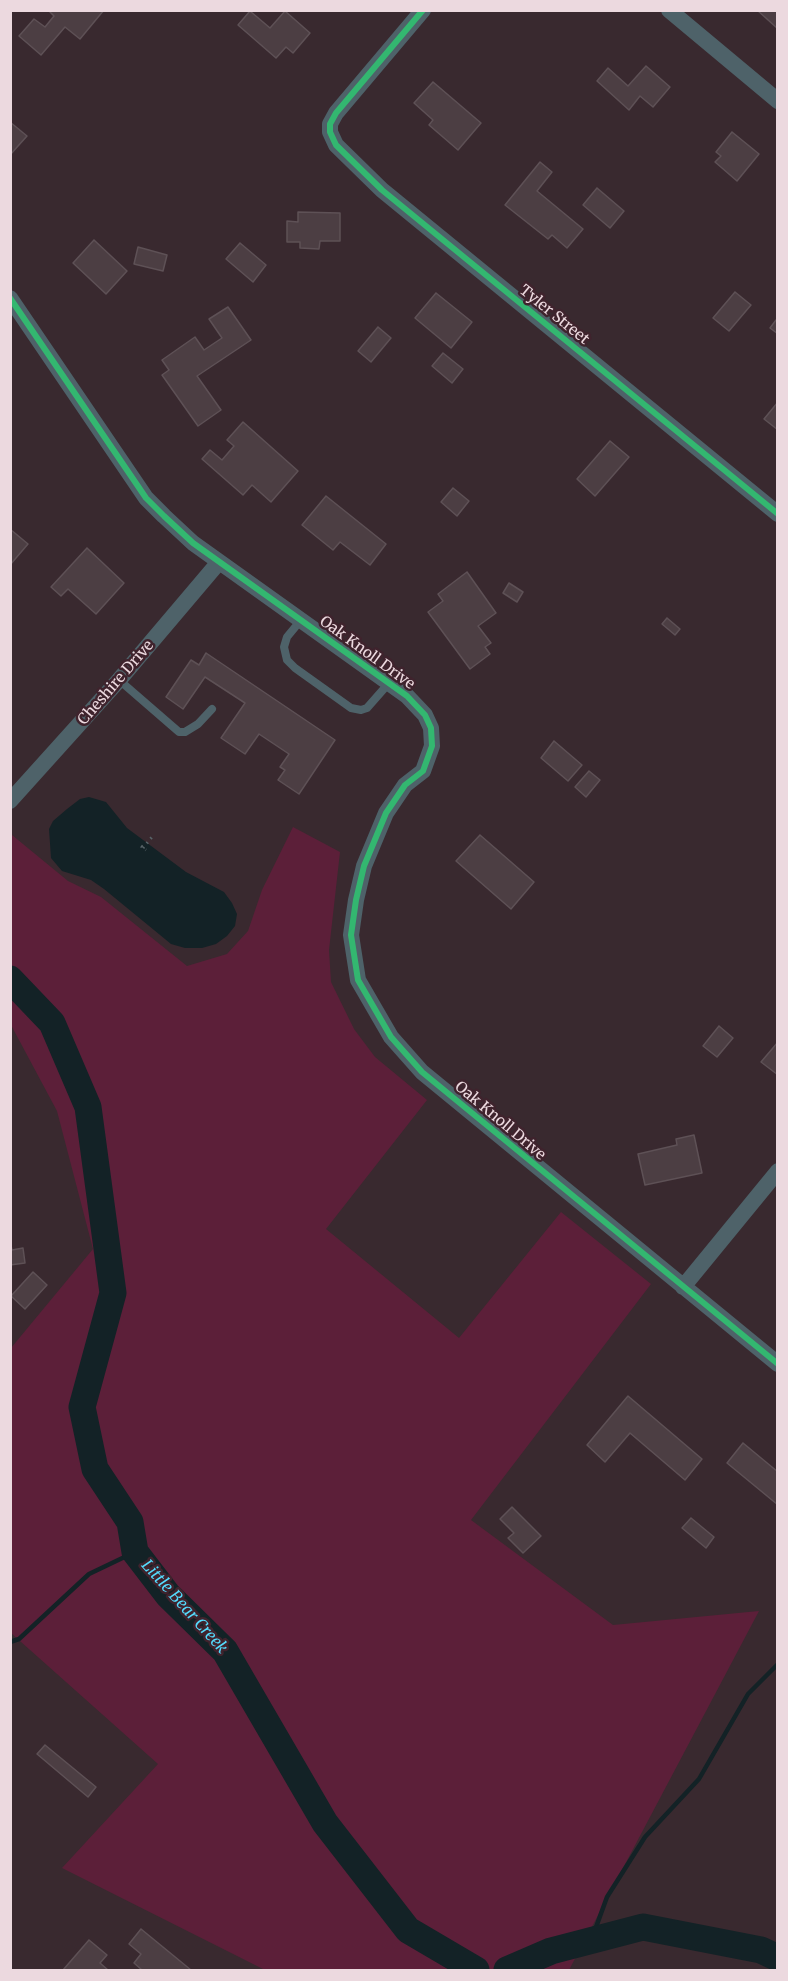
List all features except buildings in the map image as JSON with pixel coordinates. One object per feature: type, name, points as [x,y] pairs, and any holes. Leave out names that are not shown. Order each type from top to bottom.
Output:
[{"type":"street","name":"Tyler Street","points":[[423,10],[336,113],[330,124],[330,132],[336,145],[382,190],[777,514]]},
{"type":"street","points":[[669,10],[777,101]]},
{"type":"street","name":"Oak Knoll Drive","points":[[10,298],[146,498],[193,543],[407,696],[425,715],[431,728],[432,746],[423,771],[405,785],[386,813],[364,866],[351,934],[358,980],[390,1037],[422,1072],[777,1364]]},
{"type":"street","name":"Cheshire Drive","points":[[10,801],[119,680],[219,562]]},
{"type":"street","points":[[683,1287],[777,1171]]},
{"type":"lane","points":[[301,620],[287,637],[284,646],[287,660],[295,668],[351,708],[361,710],[368,708],[389,683]]},
{"type":"lane","points":[[119,680],[179,732],[185,732],[198,724],[212,709]]},
{"type":"path","points":[[143,848],[152,837]]},
{"type":"shaded area","points":[[89,797],[106,802],[127,828],[186,872],[224,892],[237,914],[235,926],[227,936],[216,944],[202,948],[185,948],[171,944],[91,880],[62,871],[51,858],[49,829],[53,821],[67,809],[80,799]]},
{"type":"shaded area","points":[[293,827],[340,852],[329,950],[331,982],[354,1029],[375,1057],[427,1100],[326,1229],[459,1338],[561,1212],[651,1284],[471,1520],[613,1625],[759,1611],[569,1970],[265,1970],[62,1868],[158,1764],[11,1633],[11,1348],[93,1249],[57,1111],[11,1025],[11,837],[12,835],[68,881],[101,897],[187,966],[227,954],[248,931],[262,890]]},
{"type":"waterway","name":"Little Bear Creek","points":[[10,979],[52,1023],[88,1107],[113,1293],[82,1407],[95,1469],[130,1522],[135,1552],[168,1595],[225,1651],[325,1823],[408,1930],[476,1970]]},
{"type":"waterway","points":[[10,1642],[19,1639],[89,1574],[135,1552]]},
{"type":"waterway","points":[[591,1941],[607,1897],[645,1837],[699,1779],[748,1694],[778,1664]]},
{"type":"waterway","name":"Little Bear Creek","points":[[507,1970],[551,1951],[643,1927],[761,1950],[778,1958]]},
{"type":"cycle path","points":[[423,10],[336,113],[330,124],[330,132],[336,145],[382,190],[778,514]]},
{"type":"cycle path","points":[[10,298],[146,498],[193,543],[407,696],[425,715],[431,728],[432,746],[423,771],[405,785],[386,813],[364,866],[351,935],[358,980],[391,1037],[422,1072],[778,1364]]}]
